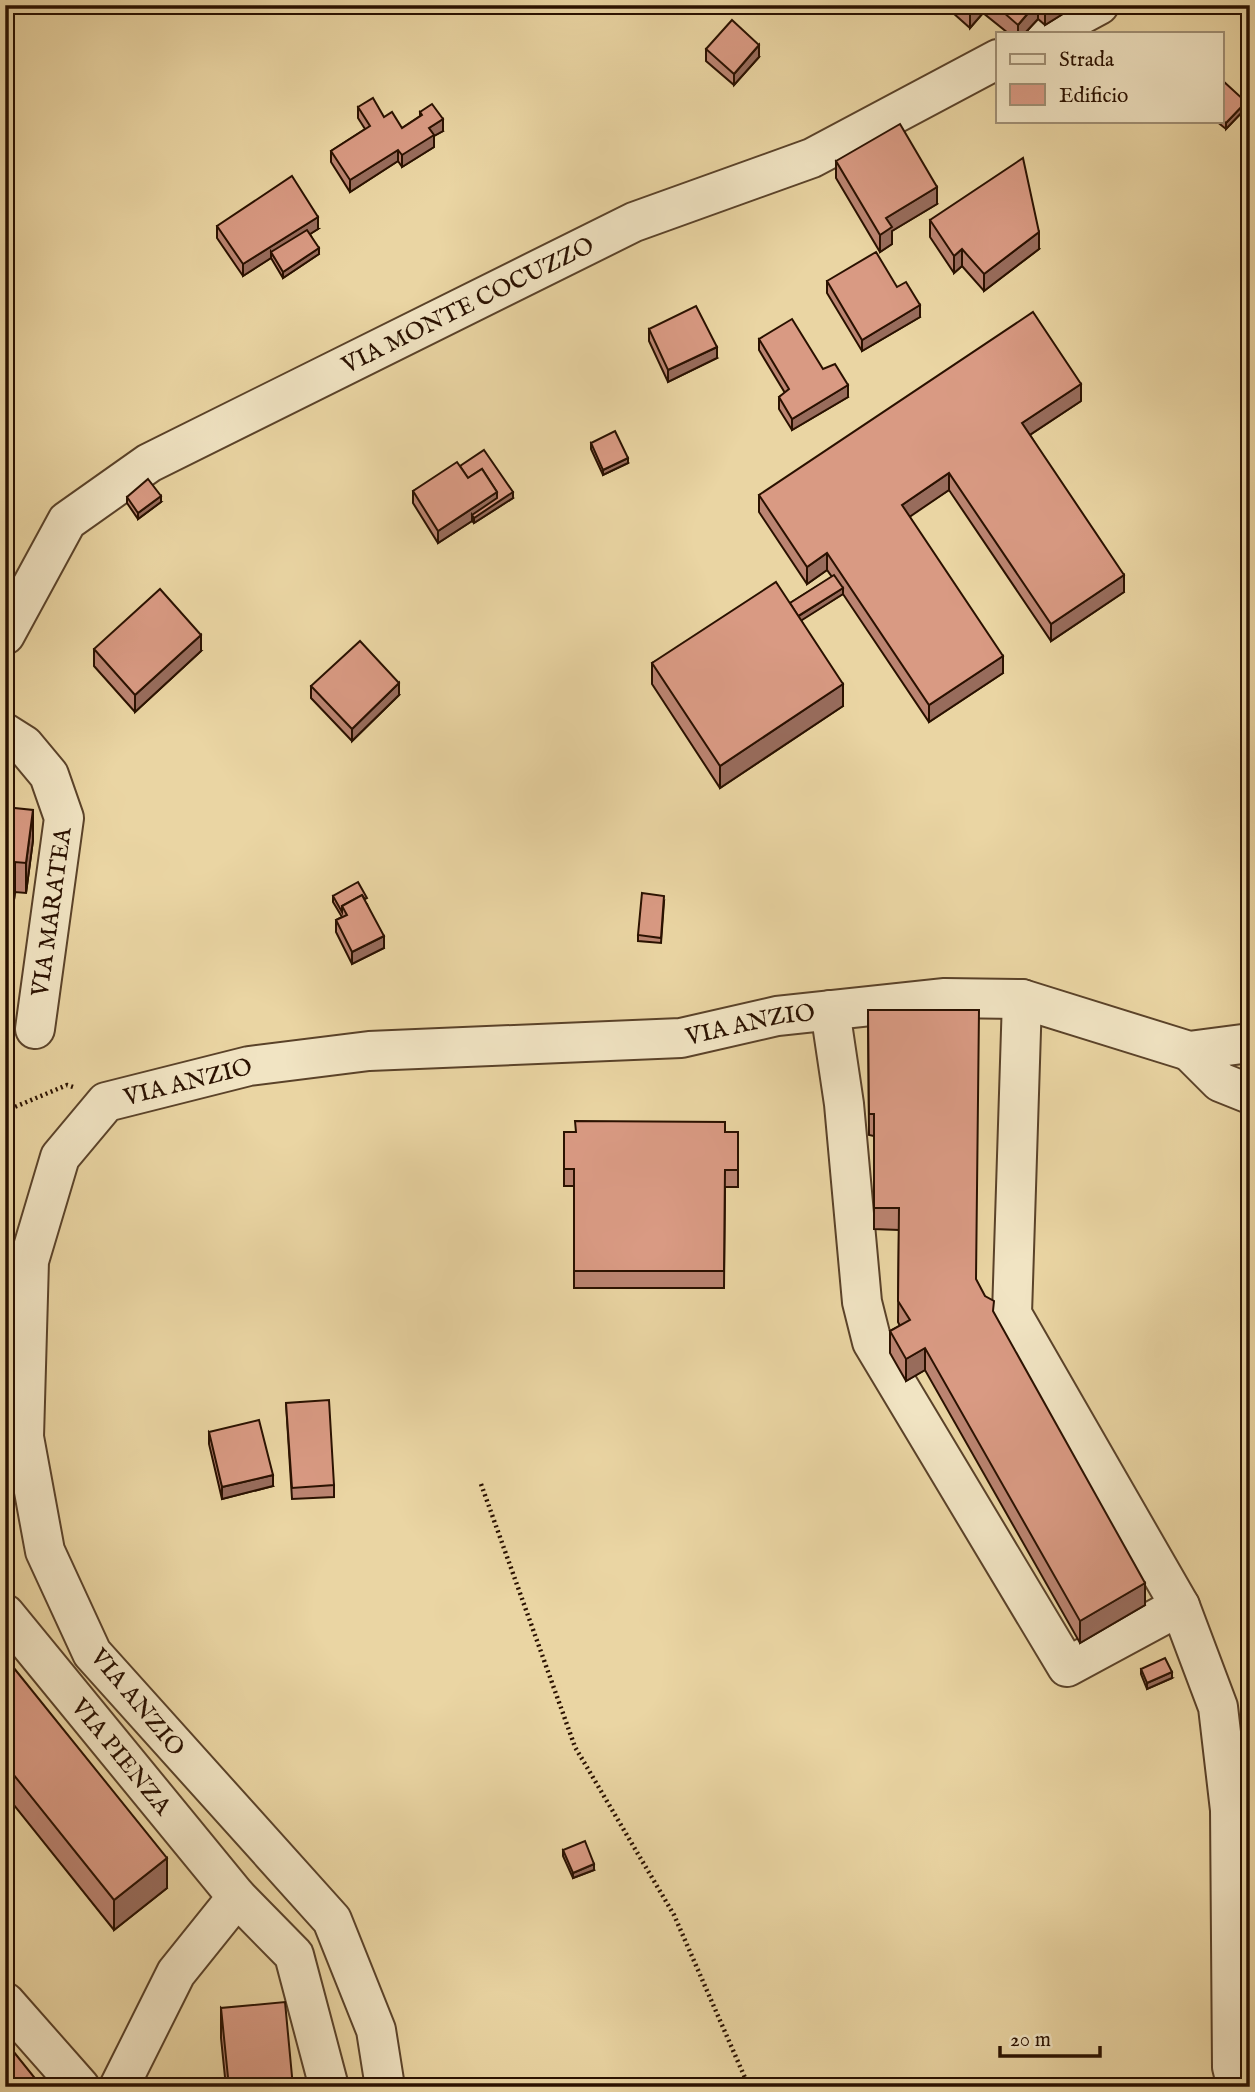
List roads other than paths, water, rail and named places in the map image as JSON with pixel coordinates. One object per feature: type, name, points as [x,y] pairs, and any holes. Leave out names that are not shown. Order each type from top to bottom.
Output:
[{"type":"street","points":[[1048,32],[1099,5]]},
{"type":"street","name":"VIA MONTE COCUZZO","points":[[5,635],[67,521],[149,463],[634,222],[812,158],[996,60]]},
{"type":"street","name":"VIA MARATEA","points":[[5,733],[24,745],[49,775],[65,818],[35,1029]]},
{"type":"street","name":"VIA ANZIO","points":[[385,2087],[376,2030],[332,1920],[92,1653],[45,1551],[24,1437],[29,1261],[60,1157],[106,1101],[249,1066],[369,1051],[681,1038],[777,1016],[945,998],[1022,999],[1189,1051],[1250,1043]]},
{"type":"street","points":[[1022,999],[1012,1314],[1180,1606],[1218,1707],[1230,1810],[1232,2067],[1237,2087]]},
{"type":"street","points":[[830,1010],[844,1104],[862,1302],[873,1342],[879,1353],[1067,1667],[1180,1606]]},
{"type":"street","points":[[1189,1051],[1220,1082],[1250,1094]]},
{"type":"street","name":"VIA PIENZA","points":[[5,1614],[237,1897],[294,1955],[329,2087]]},
{"type":"street","points":[[119,2087],[176,1973],[237,1897]]},
{"type":"street","points":[[5,2002],[80,2087]]}]
